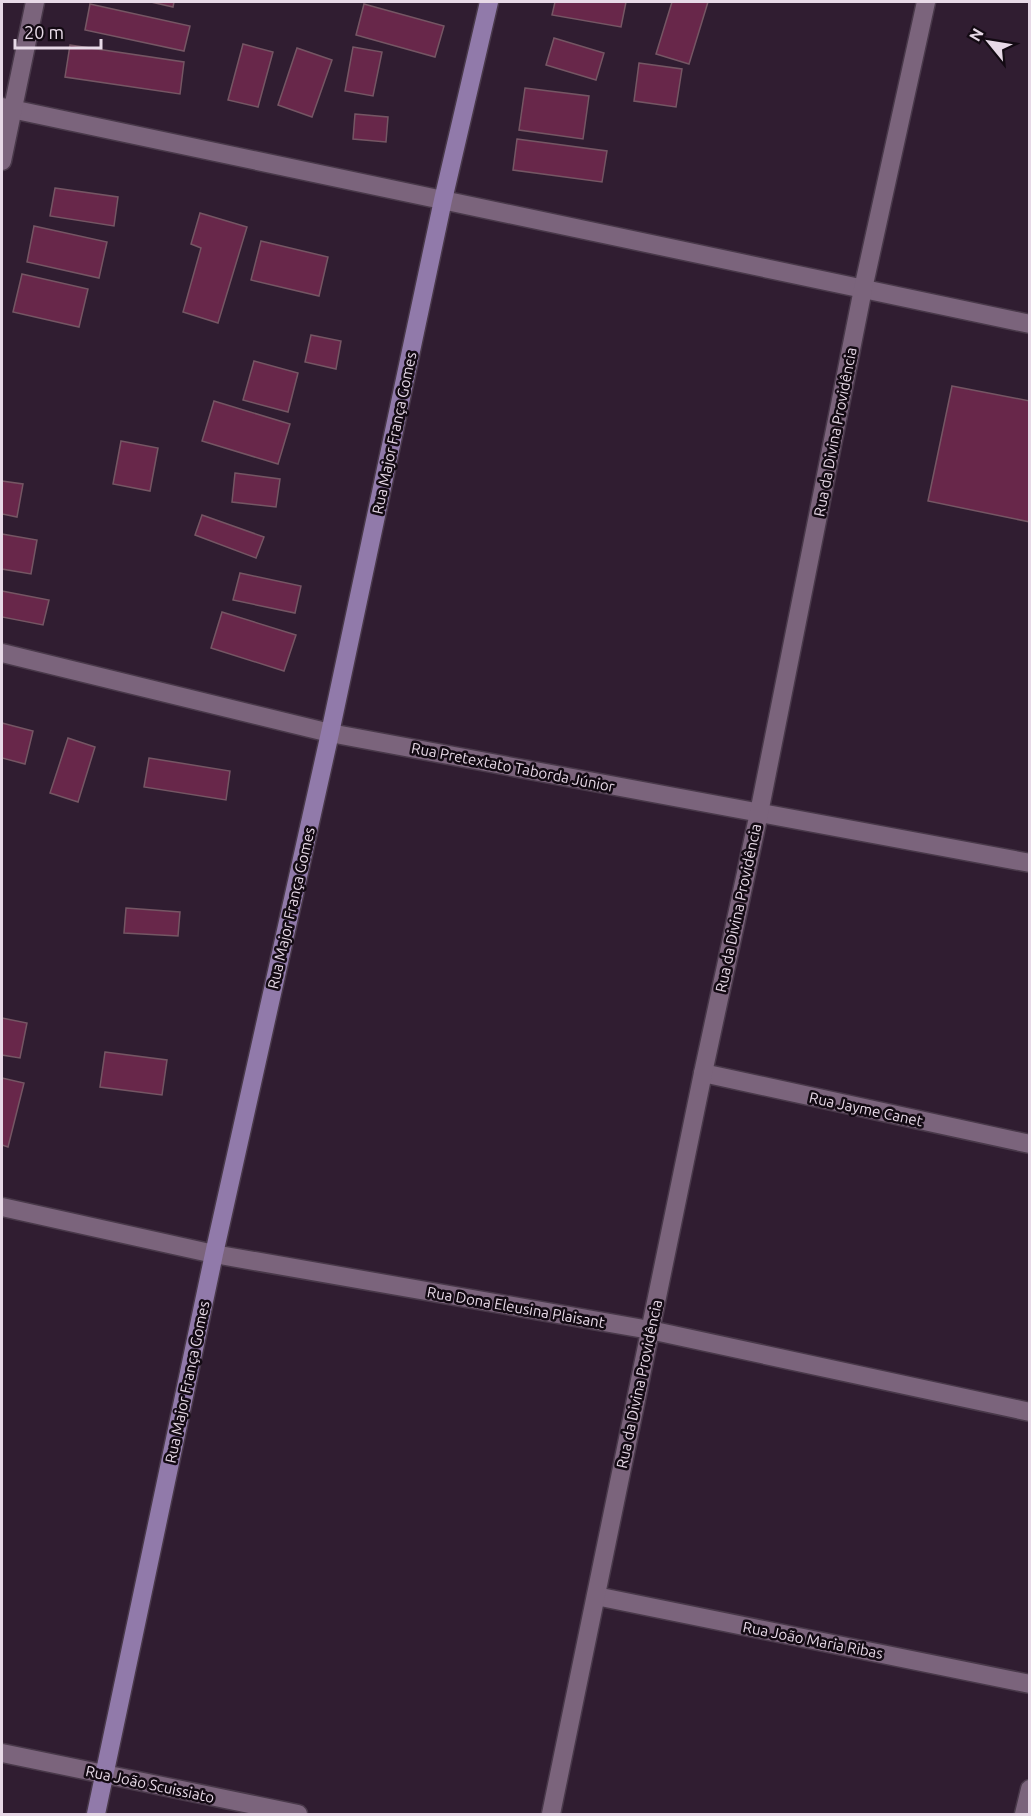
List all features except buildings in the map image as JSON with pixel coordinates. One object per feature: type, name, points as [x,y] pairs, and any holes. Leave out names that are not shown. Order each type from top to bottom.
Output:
[{"type":"main road","name":"Rua Major França Gomes","points":[[96,1815],[214,1254],[330,733],[443,200],[489,2]]},
{"type":"street","points":[[2,161],[7,108],[35,2]]},
{"type":"street","name":"Rua da Divina Providência","points":[[551,1815],[759,813],[863,289],[926,2]]},
{"type":"street","points":[[7,108],[1029,324]]},
{"type":"street","name":"Rua Pretextato Taborda Júnior","points":[[2,652],[330,733],[1029,863]]},
{"type":"street","name":"Rua Jayme Canet","points":[[703,1074],[1029,1144]]},
{"type":"street","name":"Rua Dona Eleusina Plaisant","points":[[2,1207],[214,1254],[650,1330],[1029,1412]]},
{"type":"street","name":"Rua João Maria Ribas","points":[[596,1596],[1029,1684]]},
{"type":"street","name":"Rua João Scuissiato","points":[[2,1753],[298,1815]]},
{"type":"street","points":[[1024,1815],[1029,1789]]}]
